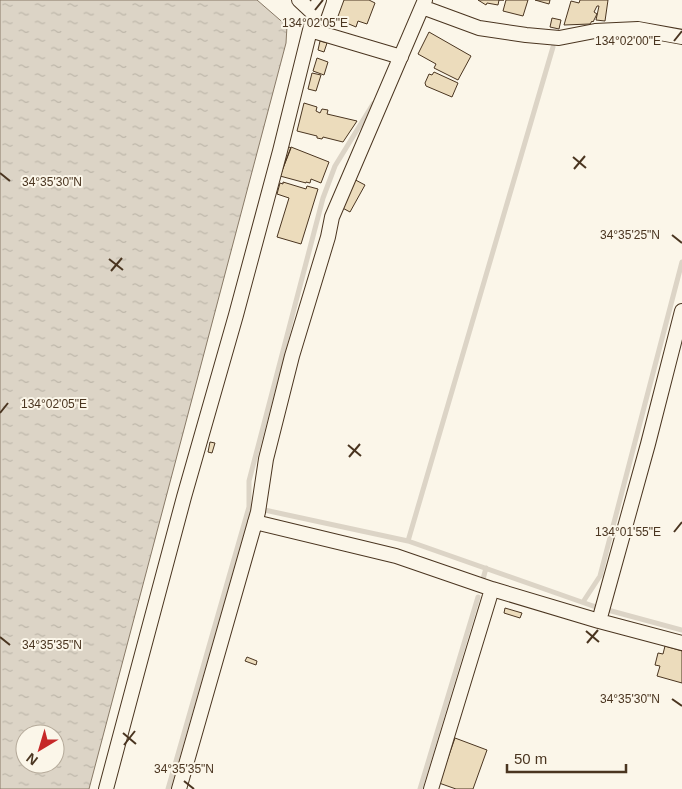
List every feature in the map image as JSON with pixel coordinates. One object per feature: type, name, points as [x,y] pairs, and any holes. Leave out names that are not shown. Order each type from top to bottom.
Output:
[{"type":"street","points":[[299,0],[314,14]]},
{"type":"street","points":[[106,789],[182,506],[236,316],[319,0]]},
{"type":"street","points":[[179,789],[257,512],[266,460],[292,356],[328,237],[332,217],[396,55],[424,4],[479,28],[526,35],[559,38],[595,31],[638,29],[682,36]]},
{"type":"street","points":[[310,30],[396,55]]},
{"type":"street","points":[[602,611],[682,311]]},
{"type":"street","points":[[257,512],[492,589],[602,611],[682,643]]},
{"type":"street","points":[[431,789],[492,589]]},
{"type":"water","points":[[0,0],[257,0],[287,26],[286,43],[89,789],[0,789]]},
{"type":"building","points":[[344,0],[369,0],[375,3],[367,24],[358,21],[356,27],[337,19]]},
{"type":"building","points":[[478,0],[499,0],[498,5],[487,3],[486,5]]},
{"type":"building","points":[[506,0],[528,0],[523,16],[503,11]]},
{"type":"building","points":[[535,0],[550,0],[549,4]]},
{"type":"building","points":[[580,0],[608,0],[605,21],[596,20],[599,6],[597,6],[594,12],[597,14],[590,24],[564,25],[571,1],[579,3]]},
{"type":"building","points":[[552,18],[561,20],[559,29],[550,27]]},
{"type":"building","points":[[429,32],[471,56],[458,80],[434,68],[436,64],[418,54]]},
{"type":"building","points":[[320,41],[327,43],[324,52],[318,50]]},
{"type":"building","points":[[317,58],[328,62],[324,75],[313,71]]},
{"type":"building","points":[[434,72],[458,83],[452,97],[426,86],[425,83],[429,74],[432,75]]},
{"type":"building","points":[[312,73],[321,75],[316,91],[308,89]]},
{"type":"building","points":[[304,103],[317,107],[316,111],[320,113],[322,109],[328,110],[327,114],[357,121],[343,142],[323,137],[322,139],[317,138],[317,136],[297,131]]},
{"type":"building","points":[[287,146],[291,148],[280,176]]},
{"type":"building","points":[[291,147],[329,162],[321,183],[311,179],[310,183],[306,183],[280,176]]},
{"type":"building","points":[[348,176],[365,185],[350,212],[337,205]]},
{"type":"building","points":[[283,182],[306,189],[307,186],[318,189],[301,244],[277,237],[289,198],[277,194],[280,183],[283,184]]},
{"type":"building","points":[[210,442],[215,443],[212,453],[208,452]]},
{"type":"building","points":[[505,608],[522,613],[520,618],[504,613]]},
{"type":"building","points":[[665,646],[682,651],[682,683],[657,676],[660,666],[655,665],[658,653],[663,654]]},
{"type":"building","points":[[247,657],[257,661],[256,665],[245,661]]},
{"type":"building","points":[[455,738],[487,750],[473,789],[456,789],[439,783]]},
{"type":"waterway","points":[[408,541],[553,47]]},
{"type":"waterway","points":[[168,789],[249,507],[249,481],[323,198],[335,166],[373,104]]},
{"type":"waterway","points":[[583,602],[600,576],[682,262]]},
{"type":"waterway","points":[[260,509],[408,541],[593,606],[682,630]]},
{"type":"waterway","points":[[483,579],[486,568]]},
{"type":"waterway","points":[[420,789],[478,597]]}]
